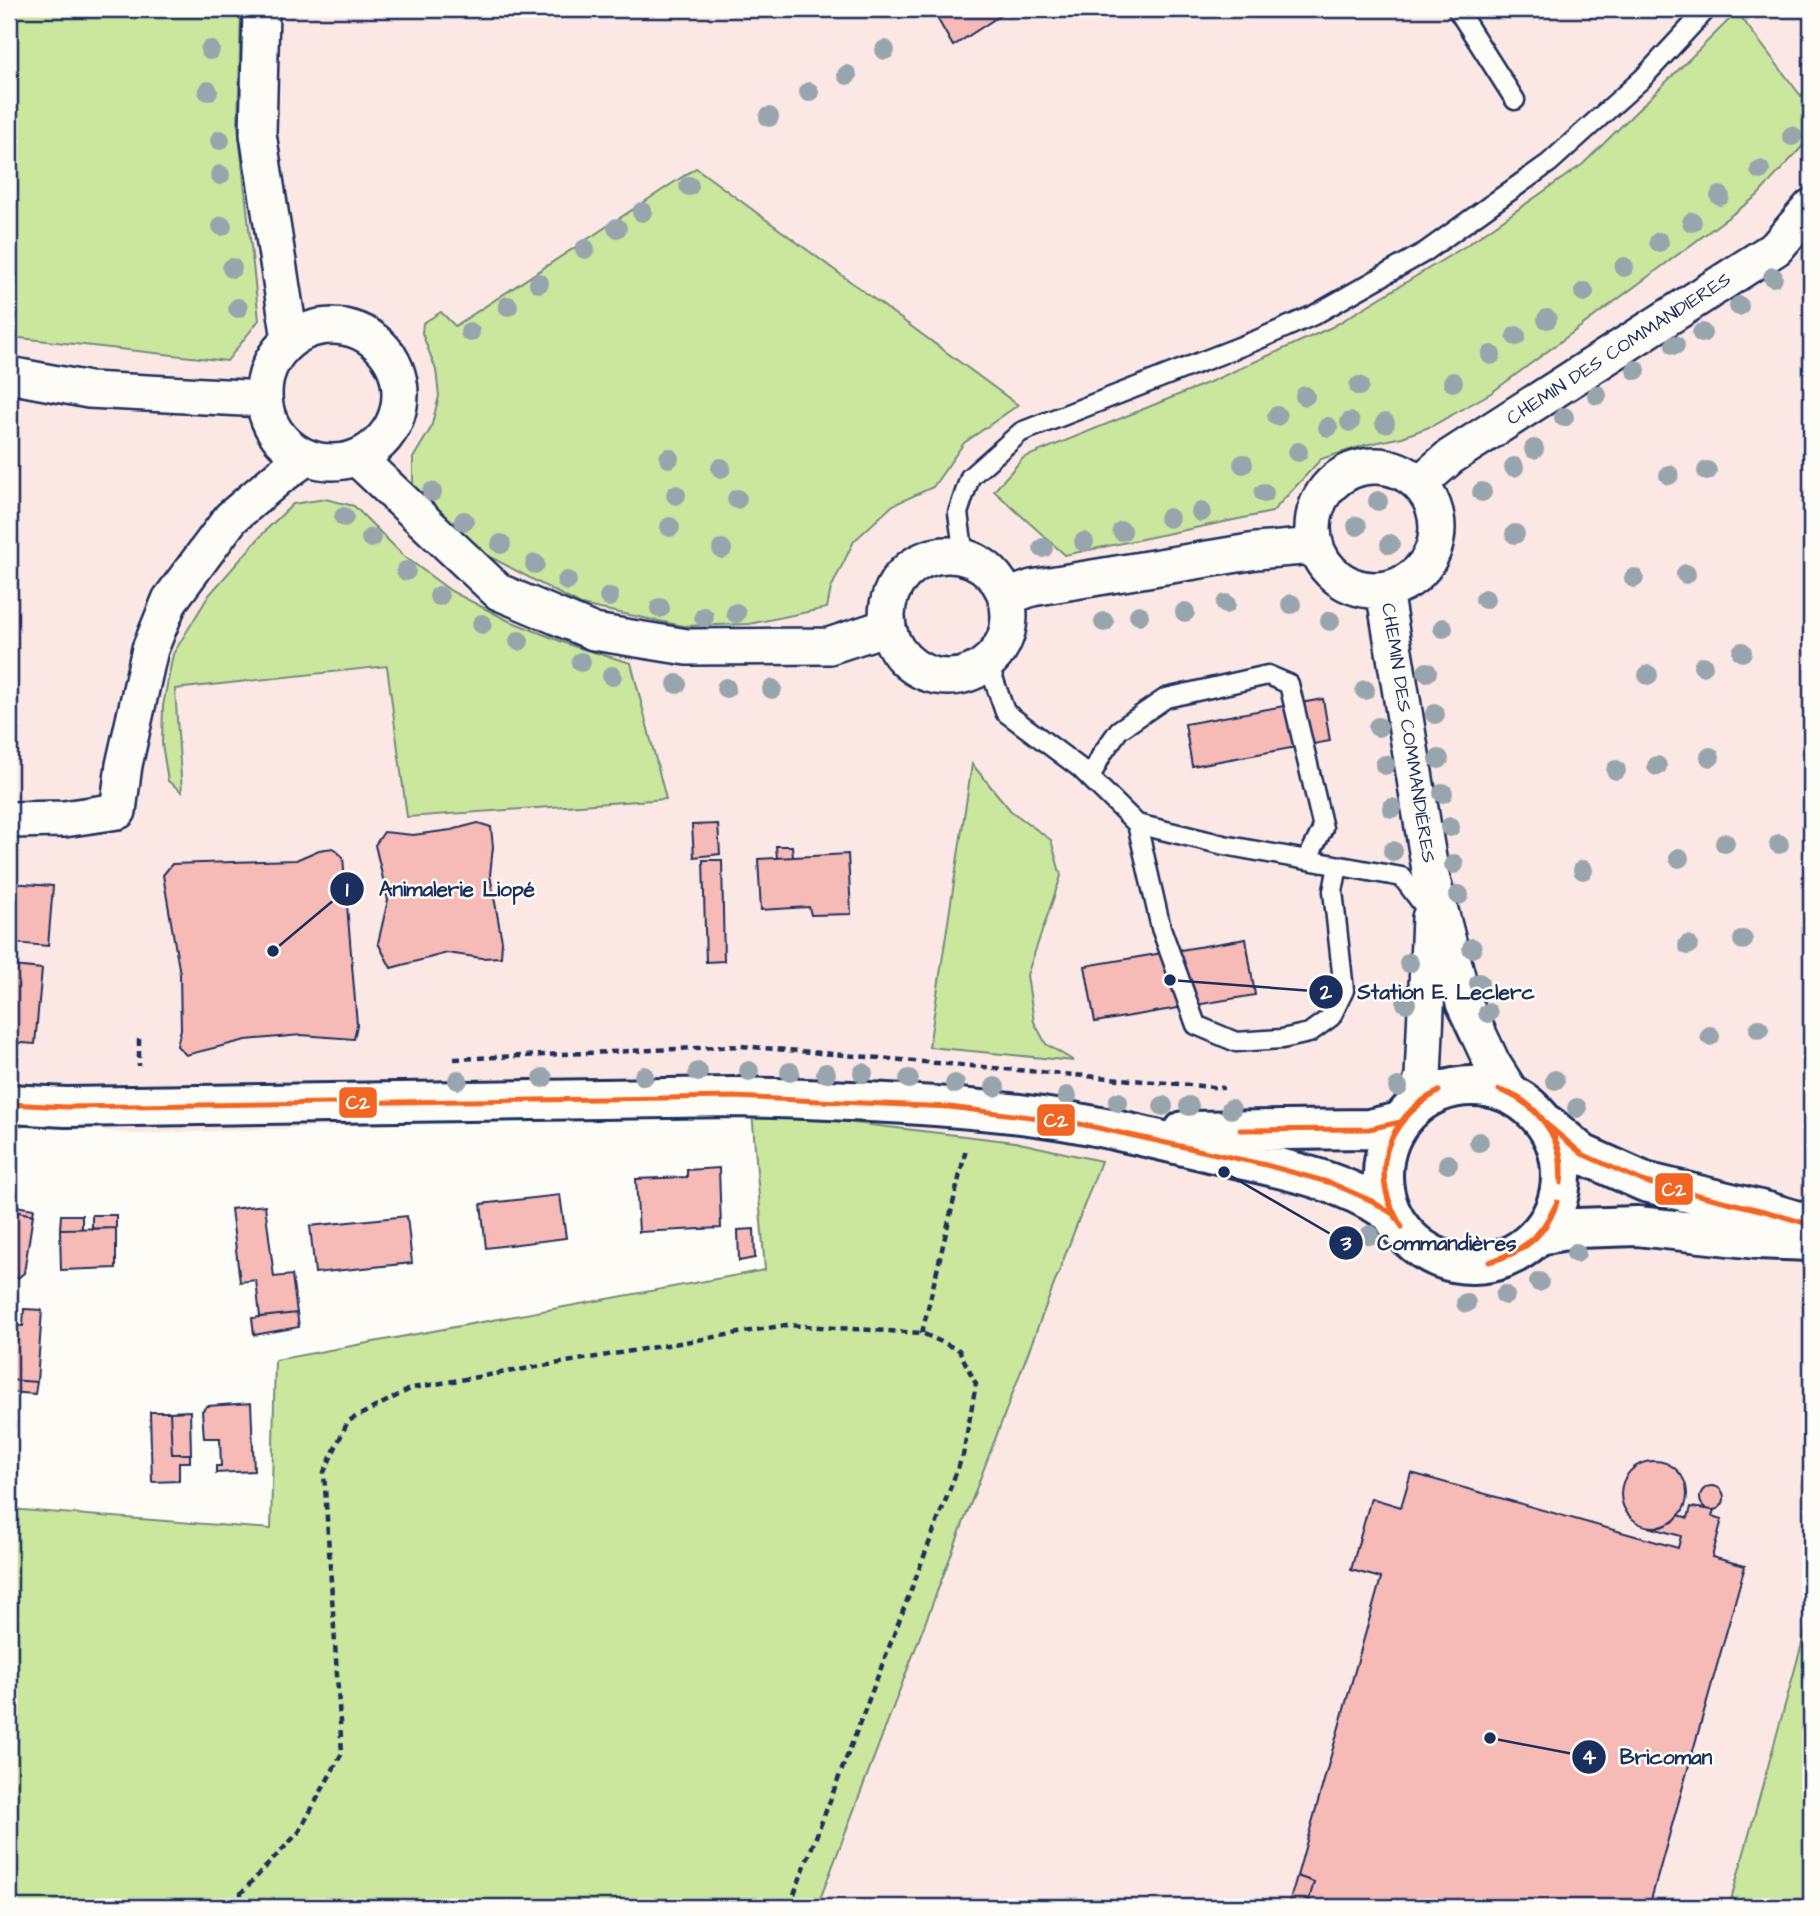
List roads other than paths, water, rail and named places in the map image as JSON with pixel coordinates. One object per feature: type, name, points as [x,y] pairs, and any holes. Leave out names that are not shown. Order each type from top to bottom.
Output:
[{"type":"main road","points":[[1123,1131],[1369,1129],[1407,1114],[1443,1089],[1478,1085],[1511,1093],[1533,1107],[1549,1126],[1582,1154],[1645,1182],[1811,1225]]},
{"type":"main road","points":[[9,1104],[66,1107],[734,1097],[837,1099],[1021,1115],[1123,1131],[1303,1174],[1369,1198],[1391,1213],[1412,1242],[1435,1260],[1477,1265],[1511,1256],[1539,1236],[1577,1228],[1637,1226],[1757,1239],[1811,1241]]},
{"type":"main road","points":[[1391,1213],[1383,1182],[1385,1150],[1407,1114]]},
{"type":"main road","points":[[1539,1236],[1559,1202],[1563,1163],[1549,1126]]},
{"type":"street","points":[[261,9],[258,134],[290,339]]},
{"type":"street","name":"CHEMIN DES COMMANDIERES","points":[[1419,484],[1459,451],[1776,248],[1811,207]]},
{"type":"street","points":[[336,325],[363,332],[383,347],[393,362],[400,385],[398,415],[378,445],[357,458],[328,463],[305,458],[280,440],[268,420],[263,399],[265,375],[274,356],[290,339],[312,328],[336,325]]},
{"type":"street","points":[[9,375],[89,390],[263,399]]},
{"type":"street","points":[[9,820],[64,818],[118,811],[124,765],[150,649],[170,600],[231,518],[305,458]]},
{"type":"street","points":[[357,458],[499,592],[594,632],[687,647],[829,646],[887,627]]},
{"type":"street","points":[[1380,466],[1401,471],[1419,484],[1432,502],[1438,530],[1433,551],[1422,570],[1405,583],[1384,590],[1361,589],[1341,581],[1325,566],[1315,546],[1314,516],[1322,495],[1337,479],[1358,468],[1380,466]]},
{"type":"street","points":[[1007,597],[1032,588],[1281,548],[1315,546]]},
{"type":"street","points":[[943,554],[964,556],[983,565],[998,579],[1007,597],[1010,615],[1008,633],[1000,650],[988,663],[972,673],[954,677],[936,676],[918,670],[904,659],[893,644],[887,627],[887,606],[894,586],[906,570],[924,559],[943,554]]},
{"type":"street","name":"CHEMIN DES COMMANDIÈRES","points":[[1384,590],[1431,876],[1464,1003],[1492,1063],[1511,1093]]},
{"type":"street","name":"CHEMIN DES COMMANDIÈRES","points":[[1407,1114],[1423,1077],[1431,876]]},
{"type":"lane","points":[[1457,9],[1515,100]]},
{"type":"lane","points":[[964,556],[958,513],[970,477],[1021,432],[1314,315],[1425,252],[1549,163],[1642,79],[1707,9]]},
{"type":"lane","points":[[988,663],[1005,712],[1080,768],[1137,824],[1224,845],[1402,877],[1430,914]]},
{"type":"lane","points":[[1090,778],[1102,754],[1119,730],[1166,698],[1268,675],[1289,684],[1323,828],[1307,860]]},
{"type":"lane","points":[[1137,824],[1161,928],[1196,1025],[1236,1042],[1282,1039],[1309,1033],[1331,1017],[1344,990],[1333,891],[1338,866]]},
{"type":"place","name":"Animalerie Liopé","points":[[273,951]]},
{"type":"place","name":"Station E. Leclerc","points":[[1170,980]]},
{"type":"place","name":"Commandières","points":[[1224,1172]]},
{"type":"place","name":"Bricoman","points":[[1490,1738]]}]
